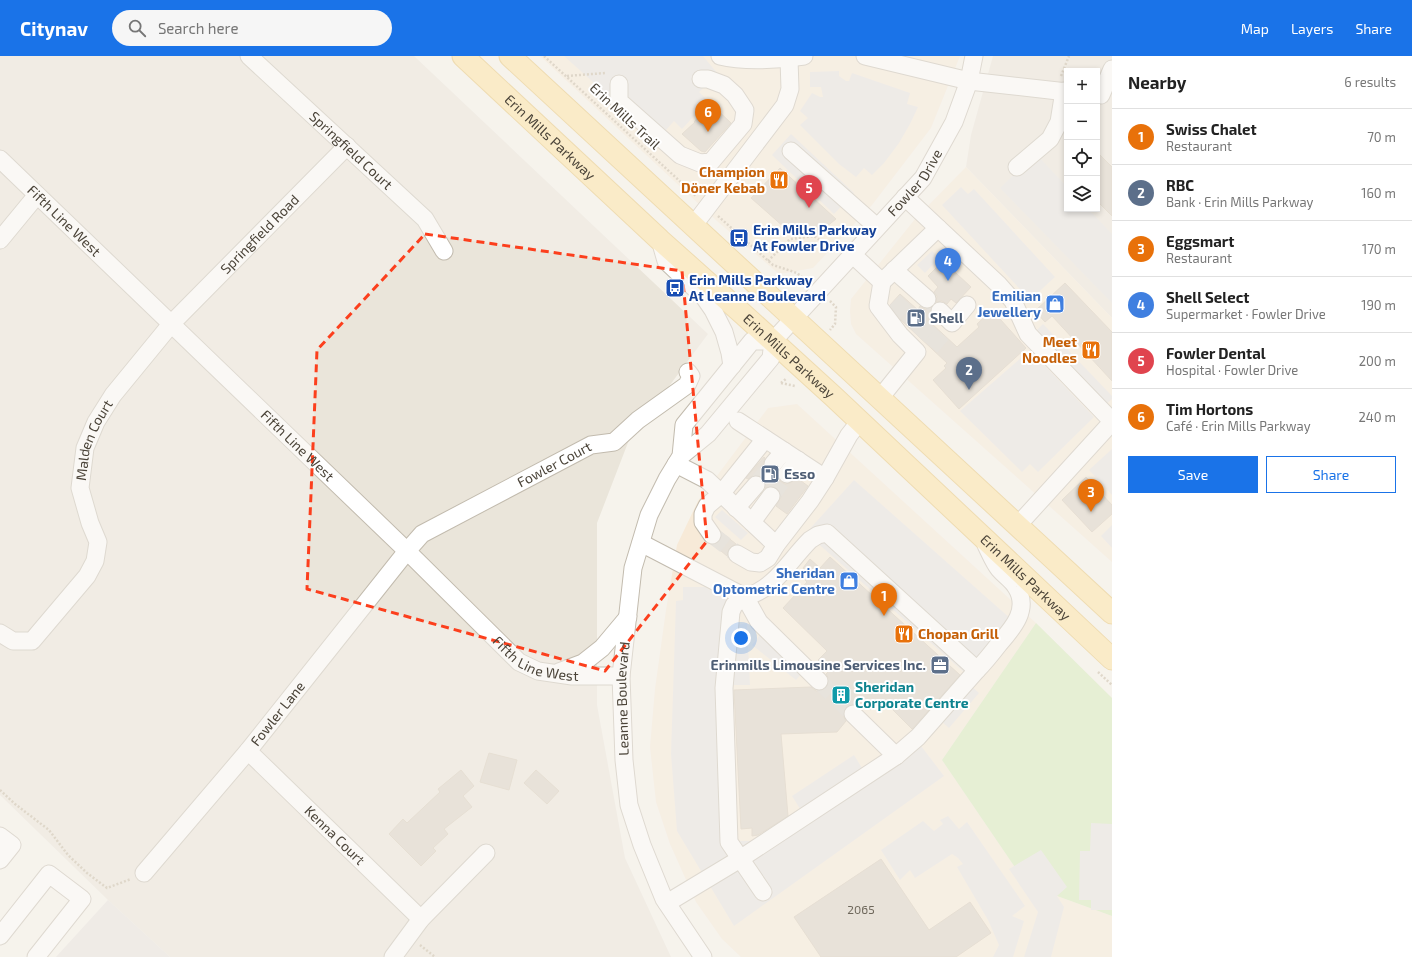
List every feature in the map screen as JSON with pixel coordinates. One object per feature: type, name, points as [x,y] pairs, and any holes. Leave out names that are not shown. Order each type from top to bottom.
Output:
[{"type":"main road","name":"Erin Mills Parkway","points":[[463,56],[660,240],[774,341],[1112,659]]},
{"type":"main road","points":[[510,56],[1112,613]]},
{"type":"street","name":"Springfield Court","points":[[249,56],[425,218],[444,251]]},
{"type":"street","points":[[693,226],[785,105],[790,89],[796,57],[731,59],[720,56]]},
{"type":"street","points":[[865,56],[898,60],[969,81],[1062,91],[1059,122],[1050,139],[1016,167]]},
{"type":"street","name":"Fowler Drive","points":[[774,341],[922,178],[950,129],[969,81],[974,56]]},
{"type":"street","points":[[1103,96],[1112,69]]},
{"type":"street","points":[[619,84],[619,101],[680,155],[700,163],[711,162],[743,124],[744,110],[735,95],[724,85],[708,79],[701,79]]},
{"type":"street","name":"Springfield Road","points":[[172,323],[348,146]]},
{"type":"street","points":[[791,150],[878,227]]},
{"type":"street","name":"Fifth Line West","points":[[0,159],[172,323],[519,662],[538,671],[572,676],[621,676]]},
{"type":"street","points":[[0,240],[37,195]]},
{"type":"street","points":[[905,197],[999,285],[1013,301],[1028,334],[1112,422],[1018,525]]},
{"type":"street","points":[[880,398],[914,340],[878,306],[882,282],[938,228]]},
{"type":"street","points":[[660,240],[666,261],[704,296],[713,310],[724,332],[732,366]]},
{"type":"street","points":[[853,255],[882,282]]},
{"type":"street","points":[[894,270],[916,296]]},
{"type":"street","points":[[941,321],[967,305]]},
{"type":"street","name":"Malden Court","points":[[0,633],[13,641],[32,641],[87,576],[96,561],[98,542],[90,523],[80,488],[85,448],[96,422],[113,395],[172,323]]},
{"type":"street","name":"Leanne Boulevard","points":[[678,460],[684,425],[752,341],[774,341],[771,358],[708,434],[678,460],[649,515],[633,568],[621,676],[624,760],[630,804],[642,845],[664,899],[703,957]]},
{"type":"street","name":"Fowler Court","points":[[407,551],[422,534],[591,445],[614,442],[638,420],[687,385],[690,376],[688,372]]},
{"type":"street","points":[[738,421],[825,478]]},
{"type":"street","points":[[737,554],[751,562],[760,563],[768,558],[776,545],[810,501],[825,478],[849,435],[860,421]]},
{"type":"street","points":[[712,536],[703,522],[707,506],[721,494],[765,439]]},
{"type":"street","points":[[773,464],[784,451]]},
{"type":"street","points":[[678,460],[707,480],[776,545]]},
{"type":"street","points":[[787,474],[798,460]]},
{"type":"street","points":[[736,508],[756,485]]},
{"type":"street","points":[[752,522],[770,496]]},
{"type":"street","points":[[763,892],[729,842],[724,688],[731,612],[734,605],[744,597],[754,595],[767,587],[810,540],[818,535],[827,533],[977,670]]},
{"type":"street","points":[[667,903],[740,859],[896,756],[918,737],[1014,627],[1021,608],[1022,600],[1020,593],[1013,583],[999,569],[981,535]]},
{"type":"street","points":[[641,543],[744,597],[759,622],[819,680]]},
{"type":"street","name":"Fowler Lane","points":[[144,874],[248,751],[407,551]]},
{"type":"street","points":[[557,673],[583,663],[606,644],[628,617]]},
{"type":"street","points":[[853,714],[896,756]]},
{"type":"street","name":"Kenna Court","points":[[248,751],[421,918]]},
{"type":"street","points":[[0,836],[12,845],[0,860]]},
{"type":"street","points":[[393,957],[421,918],[486,853]]},
{"type":"street","points":[[0,936],[49,874],[82,899],[36,957]]},
{"type":"path","name":"Erin Mills Trail","points":[[544,56],[692,192]]},
{"type":"path","points":[[1062,91],[1068,56]]},
{"type":"path","points":[[566,76],[605,72]]},
{"type":"path","points":[[717,215],[773,266],[798,273]]},
{"type":"path","points":[[768,261],[790,239],[814,236],[821,241]]},
{"type":"path","points":[[835,324],[836,307]]},
{"type":"path","points":[[781,383],[791,376]]},
{"type":"path","points":[[0,790],[15,804],[49,830],[68,855],[87,874],[106,888],[144,874]]},
{"type":"highlighted area","points":[[425,234],[682,271],[707,541],[605,671],[307,589],[317,350]]},
{"type":"shaded area","points":[[0,56],[414,56],[708,334],[629,440],[597,523],[597,705],[625,858],[671,957],[170,957],[108,900],[0,795]]},
{"type":"shaded area","points":[[540,56],[960,56],[931,128],[872,205],[813,268],[779,274],[717,221]]},
{"type":"shaded area","points":[[564,56],[703,56],[718,74],[699,92],[708,101],[682,129],[674,121],[666,130],[651,134]]},
{"type":"shaded area","points":[[993,56],[1112,56],[1112,318],[966,167],[971,135]]},
{"type":"shaded area","points":[[839,71],[839,76],[846,81],[849,81],[852,73],[910,93],[907,104],[918,107],[899,143],[884,163],[872,175],[864,168],[856,177],[839,164],[800,125],[808,118],[800,111],[812,93],[823,97],[821,87],[810,87],[810,72]]},
{"type":"shaded area","points":[[791,134],[854,193],[834,214],[772,155]]},
{"type":"shaded area","points":[[1036,154],[1064,184],[1064,212],[1091,212],[1112,234],[1112,303],[1000,188]]},
{"type":"shaded area","points":[[966,167],[1112,318],[1112,562],[856,334],[851,324],[851,299],[915,219]]},
{"type":"shaded area","points":[[961,187],[968,194],[974,189],[1055,277],[1030,300],[942,205]]},
{"type":"shaded area","points":[[932,251],[939,258],[925,273],[917,265]]},
{"type":"shaded area","points":[[1043,324],[1112,396],[1112,399],[1104,406],[1034,333]]},
{"type":"shaded area","points":[[1030,350],[1094,417],[1038,472],[1030,464],[1022,472],[960,411]]},
{"type":"shaded area","name":"Sheridan Corporate Centre","points":[[797,404],[1036,623],[942,760],[1027,885],[1112,916],[1112,957],[741,957],[722,939],[696,902],[670,844],[656,802],[650,747],[655,689],[677,545],[698,501],[768,408]]},
{"type":"shaded area","points":[[1112,449],[1112,495],[1089,470]]},
{"type":"shaded area","points":[[854,480],[1021,628],[974,681],[806,533]]},
{"type":"shaded area","points":[[722,510],[748,533],[741,540],[715,517]]},
{"type":"shaded area","points":[[1112,525],[1112,548],[1101,536]]},
{"type":"shaded area","points":[[683,587],[705,587],[732,603],[738,625],[747,623],[750,685],[731,685],[735,841],[763,841],[802,812],[792,796],[854,755],[862,768],[915,738],[944,776],[734,926],[677,831],[671,754],[676,601],[683,600]]},
{"type":"shaded area","points":[[760,635],[804,671],[796,680],[752,645]]},
{"type":"shaded area","points":[[971,686],[979,693],[949,728],[941,721]]},
{"type":"shaded area","points":[[948,816],[959,829],[967,822],[1025,906],[1012,916],[1024,921],[1013,957],[993,957],[999,945],[988,920],[957,867],[963,864],[958,858],[952,854],[915,878],[910,870],[900,880],[881,850],[923,821],[934,831],[943,824],[940,820]]},
{"type":"shaded area","points":[[1091,823],[1112,824],[1112,910],[1091,910],[1091,900],[1079,900],[1080,851],[1090,851]]},
{"type":"shaded area","points":[[1041,850],[1067,887],[1057,896],[1064,907],[1051,957],[1024,957],[1038,912],[1009,869]]},
{"type":"shaded area","points":[[108,900],[170,957],[56,957]]},
{"type":"green space","points":[[1036,623],[1112,698],[1112,916],[1027,885],[942,760]]},
{"type":"building","points":[[712,105],[731,123],[705,152],[701,151],[682,134],[695,122],[707,107],[709,108]]},
{"type":"building","points":[[1100,155],[1112,167],[1112,216],[1100,204]]},
{"type":"building","points":[[780,168],[836,219],[816,235],[793,235],[751,198]]},
{"type":"building","points":[[943,261],[971,287],[956,303],[951,299],[947,304],[942,301],[936,302],[937,296],[934,292],[938,287],[928,276]]},
{"type":"building","points":[[1065,283],[1112,332],[1112,381],[1052,316],[1045,322],[1035,311]]},
{"type":"building","points":[[900,294],[918,310],[920,306],[925,309],[930,308],[930,314],[933,319],[930,322],[957,347],[979,327],[977,324],[992,310],[1026,348],[959,409],[933,380],[946,368],[944,366],[947,363],[901,320],[890,305]]},
{"type":"building","points":[[764,457],[763,463],[766,471],[772,474],[777,473],[781,482],[785,484],[790,483],[797,478],[808,486],[787,514],[776,506],[781,497],[777,488],[772,486],[765,488],[765,481],[758,475],[752,476],[748,479],[746,478]]},
{"type":"building","points":[[1086,477],[1112,505],[1112,514],[1092,532],[1062,500]]},
{"type":"building","points":[[721,532],[736,544],[729,549],[727,556],[714,545],[721,540]]},
{"type":"building","name":"Sheridan Corporate Centre","points":[[830,557],[960,675],[912,729],[883,700],[870,710],[864,703],[860,707],[855,704],[846,707],[843,712],[846,721],[837,732],[781,734],[788,816],[758,835],[752,836],[752,828],[741,829],[734,690],[811,687],[816,691],[821,691],[826,688],[829,683],[829,679],[826,674],[829,671],[818,660],[827,651],[783,608],[807,582],[803,578],[807,573],[803,568],[810,559],[820,568]]},
{"type":"building","points":[[489,753],[517,760],[509,790],[480,782]]},
{"type":"building","points":[[461,770],[474,786],[463,796],[472,807],[444,829],[448,834],[433,848],[436,851],[421,866],[389,834],[403,819],[407,823],[440,792],[438,789]]},
{"type":"building","points":[[536,770],[559,791],[547,804],[524,783]]},
{"type":"building","points":[[881,859],[929,930],[970,902],[991,933],[956,957],[821,957],[794,917]]},
{"type":"tunnel","points":[[894,313],[907,300]]},
{"type":"tunnel","points":[[908,326],[931,303]]},
{"type":"tunnel","points":[[919,337],[931,324]]},
{"type":"tunnel","points":[[931,347],[942,334]]},
{"type":"tunnel","points":[[756,485],[773,464]]},
{"type":"tunnel","points":[[771,496],[787,474]]},
{"type":"tunnel","points":[[712,535],[737,554]]},
{"type":"tunnel","points":[[819,681],[853,714]]},
{"type":"place","name":"Tim Hortons","points":[[708,132]]},
{"type":"place","name":"Champion Döner Kebab","points":[[779,180]]},
{"type":"place","name":"Fowler Dental","points":[[809,208]]},
{"type":"place","name":"Erin Mills Parkway At Fowler Drive","points":[[739,238]]},
{"type":"place","name":"Shell Select","points":[[948,281]]},
{"type":"place","name":"Erin Mills Parkway At Leanne Boulevard","points":[[675,288]]},
{"type":"place","name":"Emilian Jewellery","points":[[1055,304]]},
{"type":"place","name":"Shell","points":[[916,318]]},
{"type":"place","name":"Meet Noodles","points":[[1091,350]]},
{"type":"place","name":"RBC","points":[[969,390]]},
{"type":"place","name":"Esso","points":[[770,474]]},
{"type":"place","name":"Eggsmart","points":[[1091,512]]},
{"type":"place","name":"Sheridan Optometric Centre","points":[[849,581]]},
{"type":"place","name":"Swiss Chalet","points":[[884,616]]},
{"type":"place","name":"Chopan Grill","points":[[904,634]]},
{"type":"place","name":"Erinmills Limousine Services Inc.","points":[[940,665]]},
{"type":"place","name":"Sheridan Corporate Centre","points":[[841,695]]}]
